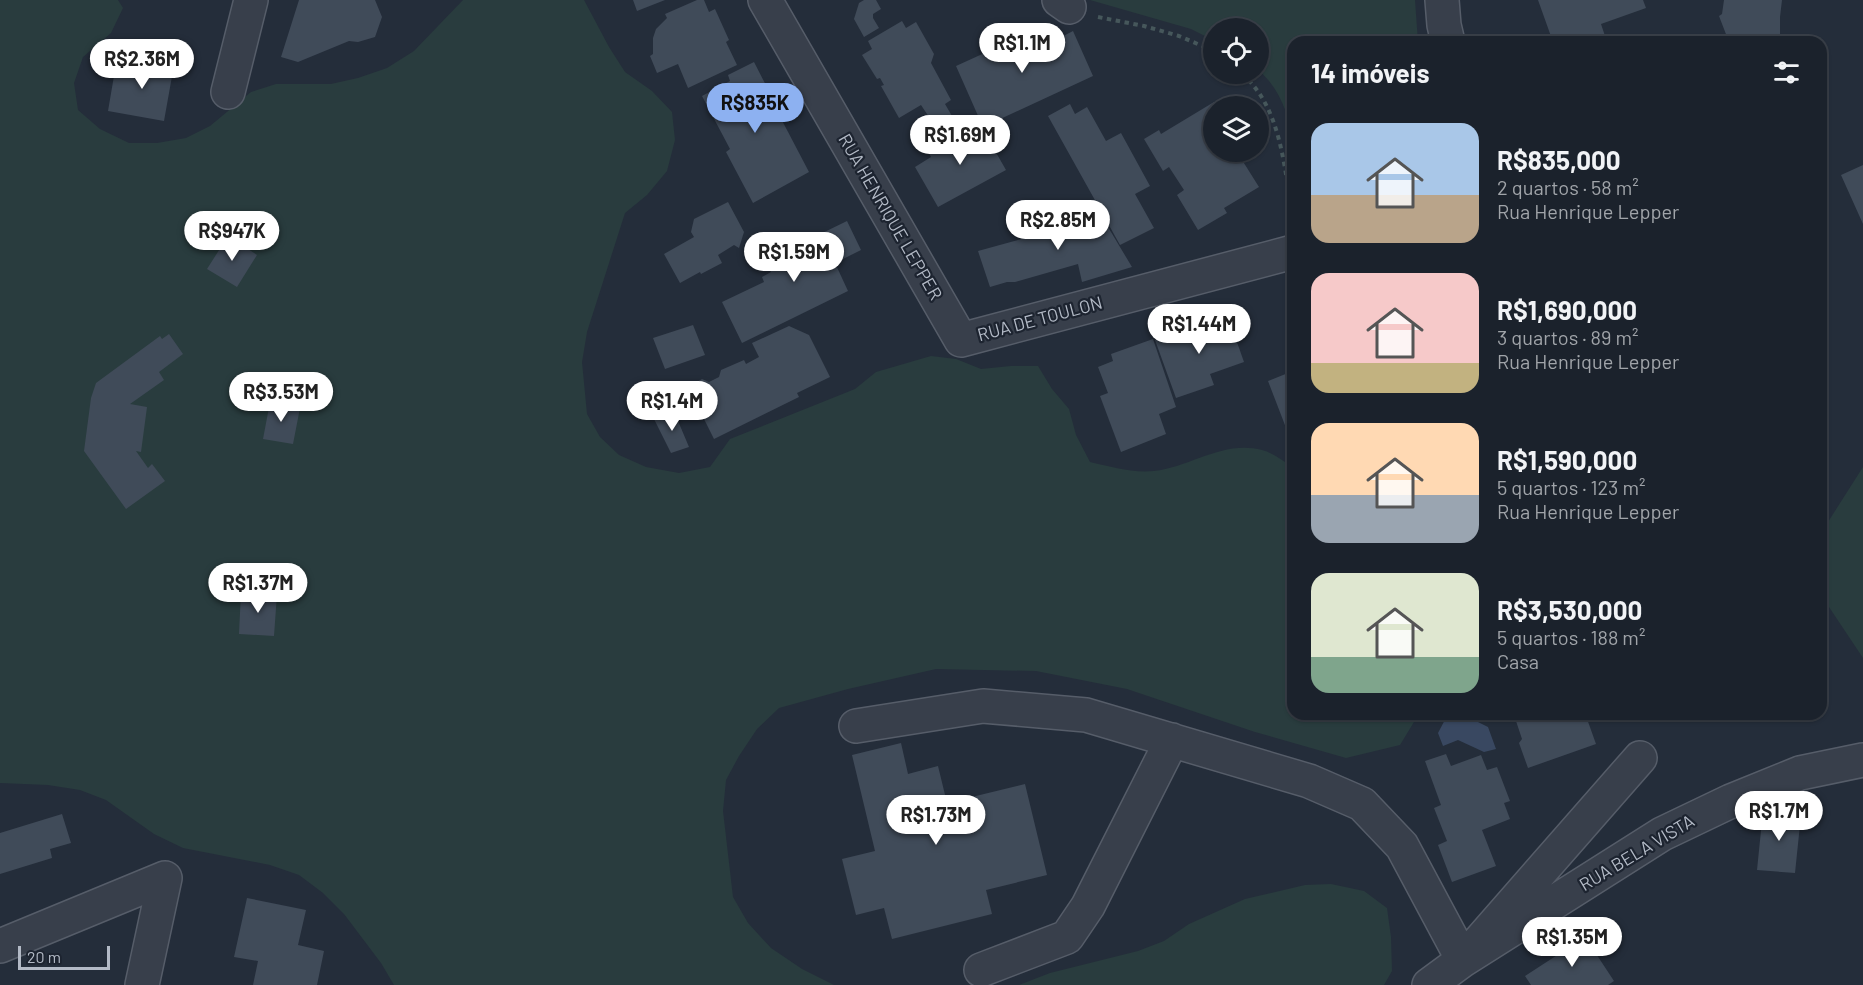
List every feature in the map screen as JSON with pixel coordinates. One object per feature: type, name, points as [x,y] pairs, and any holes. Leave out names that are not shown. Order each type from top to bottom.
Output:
[{"type":"street","points":[[228,92],[251,0]]},
{"type":"street","name":"RUA HENRIQUE LEPPER","points":[[765,0],[961,340]]},
{"type":"street","points":[[1442,0],[1447,36]]},
{"type":"street","name":"RUA DE TOULON","points":[[961,340],[1287,254]]},
{"type":"street","points":[[856,726],[983,706],[1086,715],[1309,781],[1362,804],[1402,846],[1463,960],[1640,758]]},
{"type":"street","points":[[981,970],[1067,937],[1088,906],[1172,740]]},
{"type":"street","name":"RUA BELA VISTA","points":[[1429,985],[1463,960],[1662,834],[1731,801],[1800,773],[1863,760]]},
{"type":"street","points":[[0,946],[165,879],[142,985]]},
{"type":"path","points":[[1064,3],[1105,20],[1143,26],[1179,36],[1203,46]]},
{"type":"path","points":[[1251,84],[1263,98],[1276,130],[1287,187]]},
{"type":"shaded area","points":[[0,0],[118,0],[123,8],[111,33],[83,57],[74,83],[78,110],[100,129],[129,143],[157,143],[186,138],[210,126],[251,92],[276,84],[331,84],[387,68],[414,51],[463,0],[584,0],[625,72],[652,91],[672,112],[675,140],[667,171],[647,195],[625,213],[587,332],[582,362],[587,414],[600,437],[619,455],[646,467],[679,473],[710,467],[730,439],[855,389],[876,372],[931,356],[956,359],[981,369],[1038,366],[1052,389],[1069,409],[1076,435],[1090,462],[1114,468],[1154,471],[1168,469],[1220,451],[1248,448],[1265,451],[1287,463],[1287,720],[1414,720],[1400,745],[1346,758],[1255,732],[1127,689],[1036,671],[936,669],[848,689],[779,708],[757,729],[726,780],[723,811],[733,897],[748,923],[771,948],[802,969],[834,985],[394,985],[381,963],[344,914],[323,893],[299,875],[270,865],[183,848],[154,834],[106,800],[80,790],[48,785],[0,783]]},
{"type":"shaded area","points":[[1090,0],[1415,0],[1418,36],[1287,36],[1287,116],[1282,102],[1269,82],[1269,18],[1203,18],[1203,35],[1191,29]]},
{"type":"shaded area","points":[[1863,467],[1863,658],[1827,604],[1827,524]]},
{"type":"shaded area","points":[[1331,884],[1364,891],[1387,908],[1392,971],[1384,985],[1019,985],[1050,973],[1138,951],[1164,941],[1189,924],[1245,899],[1305,885]]},
{"type":"water","points":[[1445,720],[1474,720],[1488,727],[1496,749],[1484,752],[1458,740],[1443,746],[1438,733]]},
{"type":"building","points":[[299,0],[375,0],[382,17],[375,37],[358,42],[349,41],[298,62],[281,57]]},
{"type":"building","points":[[633,0],[665,0],[637,11]]},
{"type":"building","points":[[697,0],[704,0],[709,12],[715,9],[729,40],[726,42],[737,65],[688,88],[678,64],[657,73],[650,56],[653,54],[653,38],[656,29],[667,18],[665,14]]},
{"type":"building","points":[[864,0],[876,0],[881,9],[873,14],[879,28],[864,37],[854,19],[859,3]]},
{"type":"building","points":[[1538,0],[1643,0],[1646,8],[1601,24],[1605,36],[1551,36]]},
{"type":"building","points":[[1724,0],[1782,0],[1780,36],[1727,36],[1719,16],[1722,14]]},
{"type":"building","points":[[902,21],[906,28],[916,22],[934,54],[931,63],[951,100],[945,104],[952,116],[935,126],[921,105],[899,118],[881,86],[884,85],[880,78],[877,79],[862,55],[872,49],[868,41]]},
{"type":"building","points":[[1037,29],[1046,45],[1073,31],[1093,76],[983,127],[956,66]]},
{"type":"building","points":[[132,58],[174,65],[164,121],[108,111],[115,70],[130,73]]},
{"type":"building","points":[[754,62],[775,103],[766,108],[769,113],[776,109],[809,172],[753,203],[726,152],[730,149],[702,96],[730,81],[728,75]]},
{"type":"building","points":[[1070,104],[1075,114],[1087,107],[1106,141],[1121,133],[1150,186],[1135,194],[1154,228],[1120,245],[1048,116]]},
{"type":"building","points":[[1203,109],[1203,162],[1243,162],[1259,187],[1224,208],[1227,213],[1198,230],[1177,195],[1184,190],[1169,167],[1163,171],[1144,139],[1159,130],[1161,134]]},
{"type":"building","points":[[978,124],[1006,170],[938,207],[915,167],[931,157],[929,153]]},
{"type":"building","points":[[1863,165],[1863,224],[1841,175]]},
{"type":"building","points":[[1092,201],[1098,224],[1105,222],[1132,267],[1082,282],[1078,264],[990,287],[978,251],[1068,226],[1064,215],[1068,209]]},
{"type":"building","points":[[728,202],[744,232],[739,248],[734,245],[718,255],[722,263],[680,283],[664,254],[694,237],[691,232],[694,219]]},
{"type":"building","points":[[847,221],[861,250],[835,263],[848,291],[742,343],[722,302],[764,282],[762,277],[771,272],[765,261]]},
{"type":"building","points":[[228,236],[257,255],[237,287],[207,269]]},
{"type":"building","points":[[1227,314],[1244,362],[1210,374],[1214,385],[1176,398],[1155,340]]},
{"type":"building","points":[[693,325],[705,355],[665,369],[653,338]]},
{"type":"building","points":[[789,326],[809,335],[830,377],[797,393],[799,397],[714,439],[688,387],[702,379],[709,382],[719,377],[721,370],[744,360],[746,364],[759,357],[752,343]]},
{"type":"building","points":[[169,334],[183,354],[159,372],[164,380],[130,404],[147,407],[141,452],[136,451],[148,468],[152,464],[165,481],[126,509],[84,451],[91,398],[96,383],[160,336],[162,339]]},
{"type":"building","points":[[1153,339],[1176,407],[1159,414],[1166,434],[1121,452],[1100,396],[1108,393],[1098,367],[1113,361],[1111,354]]},
{"type":"building","points":[[1287,373],[1287,430],[1268,381]]},
{"type":"building","points":[[270,402],[300,408],[293,444],[263,439]]},
{"type":"building","points":[[673,409],[689,447],[671,453],[654,419]]},
{"type":"building","points":[[241,592],[277,594],[274,636],[239,634]]},
{"type":"building","points":[[1516,720],[1587,720],[1596,744],[1528,768],[1519,743],[1522,739]]},
{"type":"building","points":[[901,743],[908,774],[938,766],[947,803],[1025,784],[1047,875],[986,890],[992,914],[892,939],[884,908],[856,915],[842,859],[875,851],[852,755]]},
{"type":"building","points":[[1446,754],[1451,766],[1481,755],[1487,770],[1497,767],[1510,801],[1504,803],[1510,819],[1482,830],[1496,866],[1452,882],[1438,845],[1447,841],[1434,808],[1441,805],[1425,761]]},
{"type":"building","points":[[1763,811],[1801,815],[1795,873],[1757,870]]},
{"type":"building","points":[[62,814],[71,843],[50,849],[52,858],[0,874],[0,833]]},
{"type":"building","points":[[247,898],[306,910],[298,945],[324,951],[317,985],[253,985],[258,961],[234,957]]},
{"type":"building","points":[[1585,937],[1614,981],[1608,985],[1531,985],[1525,976]]}]
